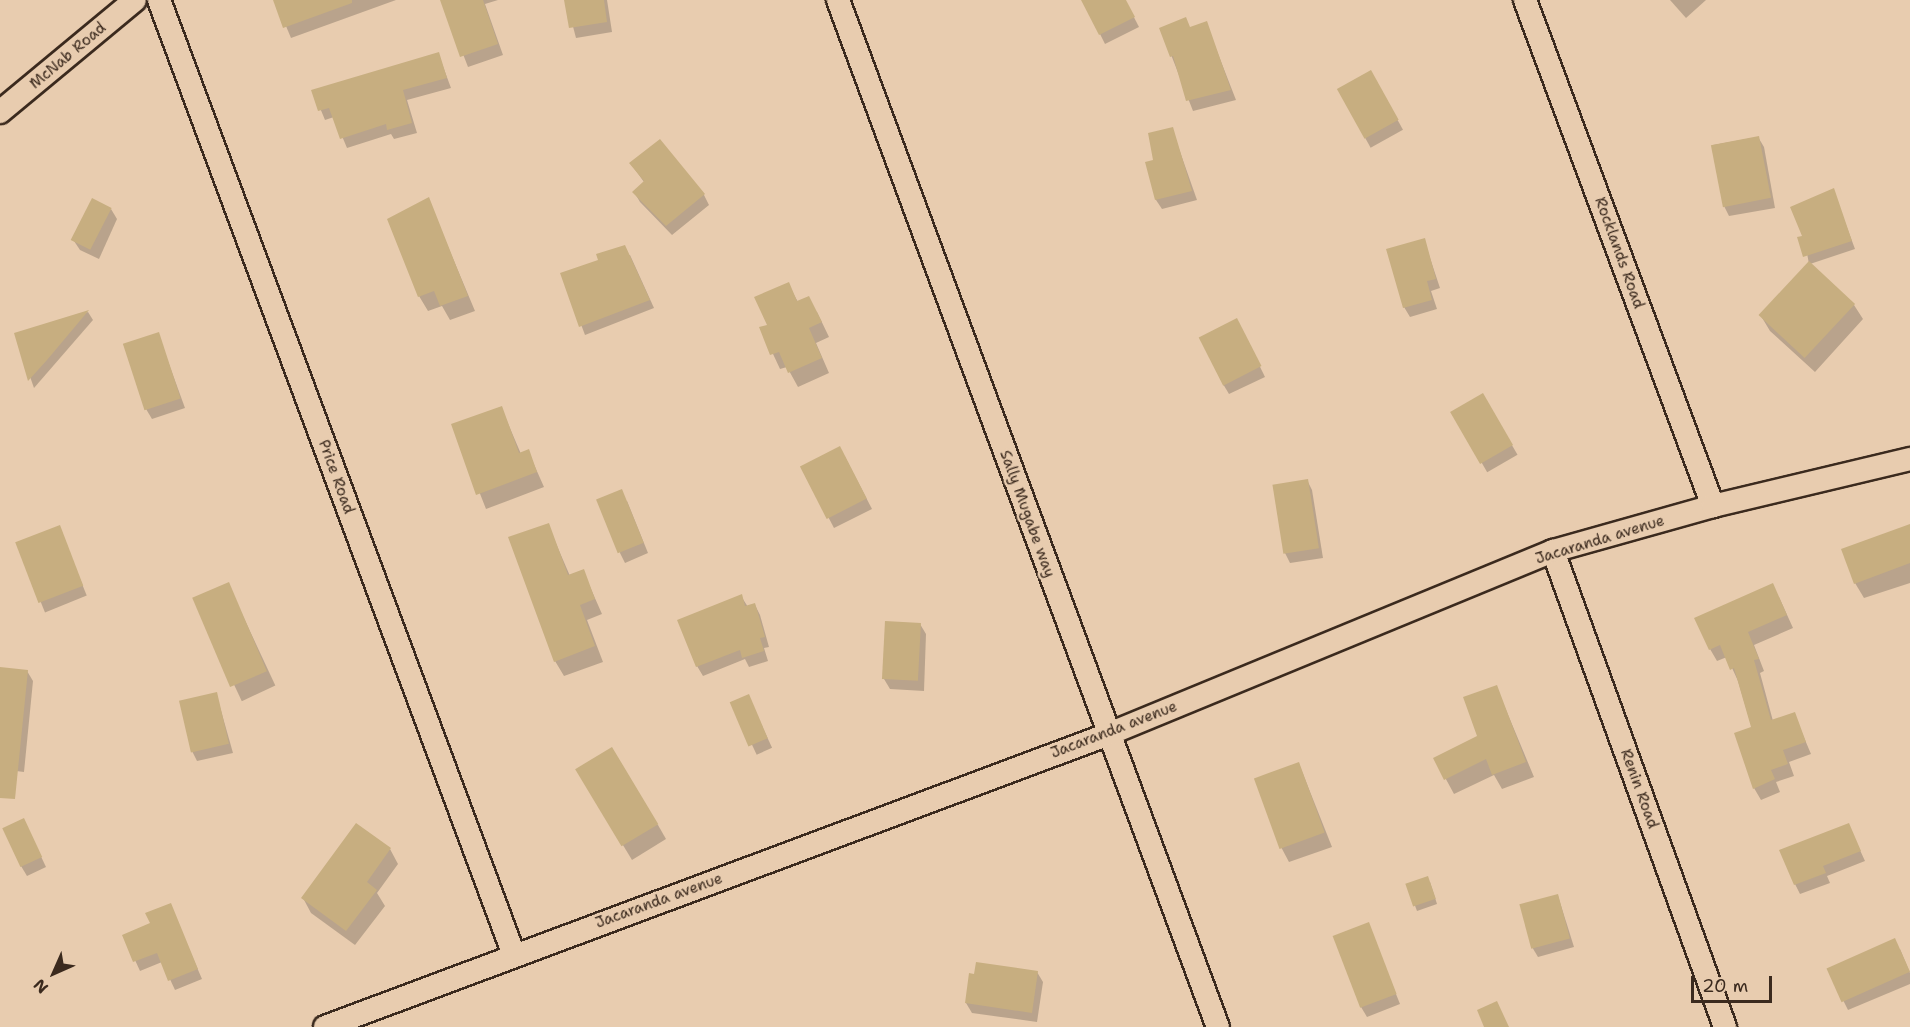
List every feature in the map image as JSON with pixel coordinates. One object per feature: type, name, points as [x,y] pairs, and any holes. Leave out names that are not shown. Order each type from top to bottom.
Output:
[{"type":"street","name":"McNab Road","points":[[0,112],[135,0]]},
{"type":"street","name":"Price Road","points":[[159,0],[514,955]]},
{"type":"street","name":"Sally Mugabe way","points":[[837,0],[1218,1027]]},
{"type":"street","name":"Rocklands Road","points":[[1524,0],[1713,506]]},
{"type":"street","name":"Jacaranda avenue","points":[[325,1027],[1109,734],[1553,551],[1713,506],[1910,459]]},
{"type":"street","name":"Renin Road","points":[[1553,551],[1725,1027]]},
{"type":"building","points":[[273,0],[352,0],[352,3],[283,28]]},
{"type":"building","points":[[440,0],[483,0],[498,44],[460,57]]},
{"type":"building","points":[[564,0],[604,0],[607,22],[569,28]]},
{"type":"building","points":[[1081,0],[1126,0],[1135,17],[1099,35]]},
{"type":"building","points":[[1186,17],[1190,27],[1207,21],[1231,90],[1186,101],[1173,56],[1170,57],[1159,28]]},
{"type":"building","points":[[439,52],[447,78],[403,90],[412,123],[387,130],[386,124],[340,139],[329,108],[318,111],[311,90]]},
{"type":"building","points":[[1371,70],[1399,120],[1365,139],[1337,89]]},
{"type":"building","points":[[1173,127],[1192,191],[1155,200],[1145,162],[1153,160],[1148,133]]},
{"type":"building","points":[[1759,136],[1771,198],[1723,207],[1711,145]]},
{"type":"building","points":[[660,139],[705,194],[666,226],[632,192],[644,181],[629,163]]},
{"type":"building","points":[[1834,188],[1852,241],[1803,257],[1797,237],[1802,236],[1790,207]]},
{"type":"building","points":[[429,197],[468,296],[440,306],[434,291],[418,297],[387,219]]},
{"type":"building","points":[[92,198],[112,208],[90,250],[71,240]]},
{"type":"building","points":[[1425,238],[1436,279],[1427,281],[1432,300],[1403,308],[1386,249]]},
{"type":"building","points":[[625,245],[650,300],[579,327],[560,273],[598,260],[596,254]]},
{"type":"building","points":[[1809,261],[1855,304],[1805,358],[1759,315]]},
{"type":"building","points":[[789,282],[797,301],[809,296],[822,322],[809,328],[822,358],[788,373],[779,352],[770,355],[759,327],[767,325],[754,297]]},
{"type":"building","points":[[89,310],[47,360],[28,381],[14,333]]},
{"type":"building","points":[[1237,318],[1262,366],[1223,386],[1199,338]]},
{"type":"building","points":[[159,332],[181,399],[144,410],[123,344]]},
{"type":"building","points":[[1483,393],[1513,445],[1480,464],[1450,412]]},
{"type":"building","points":[[502,406],[519,453],[529,449],[537,472],[476,495],[451,424]]},
{"type":"building","points":[[840,446],[867,499],[827,519],[800,466]]},
{"type":"building","points":[[1308,479],[1319,548],[1283,554],[1272,485]]},
{"type":"building","points":[[622,489],[644,543],[618,553],[596,499]]},
{"type":"building","points":[[549,523],[568,575],[584,569],[595,599],[580,605],[595,646],[554,662],[508,537]]},
{"type":"building","points":[[1910,524],[1910,563],[1854,584],[1841,549]]},
{"type":"building","points":[[60,525],[83,586],[38,603],[15,542]]},
{"type":"building","points":[[229,582],[267,671],[230,687],[192,598]]},
{"type":"building","points":[[1773,583],[1787,615],[1748,632],[1759,659],[1754,660],[1771,720],[1795,712],[1806,742],[1783,750],[1788,764],[1771,770],[1775,779],[1753,789],[1734,733],[1751,727],[1734,668],[1730,670],[1720,645],[1709,650],[1694,618]]},
{"type":"building","points":[[742,594],[745,606],[755,603],[765,637],[760,638],[764,651],[742,658],[740,650],[696,667],[677,620]]},
{"type":"building","points":[[885,621],[921,623],[918,681],[882,679]]},
{"type":"building","points":[[0,667],[28,670],[15,799],[0,798]]},
{"type":"building","points":[[1497,685],[1526,762],[1492,775],[1486,759],[1444,780],[1433,758],[1477,736],[1463,697]]},
{"type":"building","points":[[217,692],[229,744],[191,752],[179,701]]},
{"type":"building","points":[[749,694],[768,738],[748,746],[730,702]]},
{"type":"building","points":[[612,747],[658,824],[621,846],[575,769]]},
{"type":"building","points":[[1299,762],[1325,832],[1280,849],[1254,778]]},
{"type":"building","points":[[24,818],[42,857],[20,867],[2,828]]},
{"type":"building","points":[[356,823],[391,848],[367,882],[377,890],[346,931],[301,898]]},
{"type":"building","points":[[1849,823],[1861,851],[1823,866],[1826,873],[1794,885],[1779,850]]},
{"type":"building","points":[[1428,876],[1436,899],[1413,907],[1405,884]]},
{"type":"building","points":[[1558,894],[1570,938],[1531,949],[1519,904]]},
{"type":"building","points":[[171,903],[198,969],[168,981],[157,953],[133,962],[122,935],[150,923],[145,913]]},
{"type":"building","points":[[1369,922],[1397,994],[1360,1008],[1333,936]]},
{"type":"building","points":[[1895,938],[1910,972],[1842,1002],[1826,969]]},
{"type":"building","points":[[976,962],[1038,971],[1032,1013],[965,1003],[969,973],[974,974]]},
{"type":"building","points":[[1497,1001],[1509,1027],[1484,1027],[1477,1010]]}]
